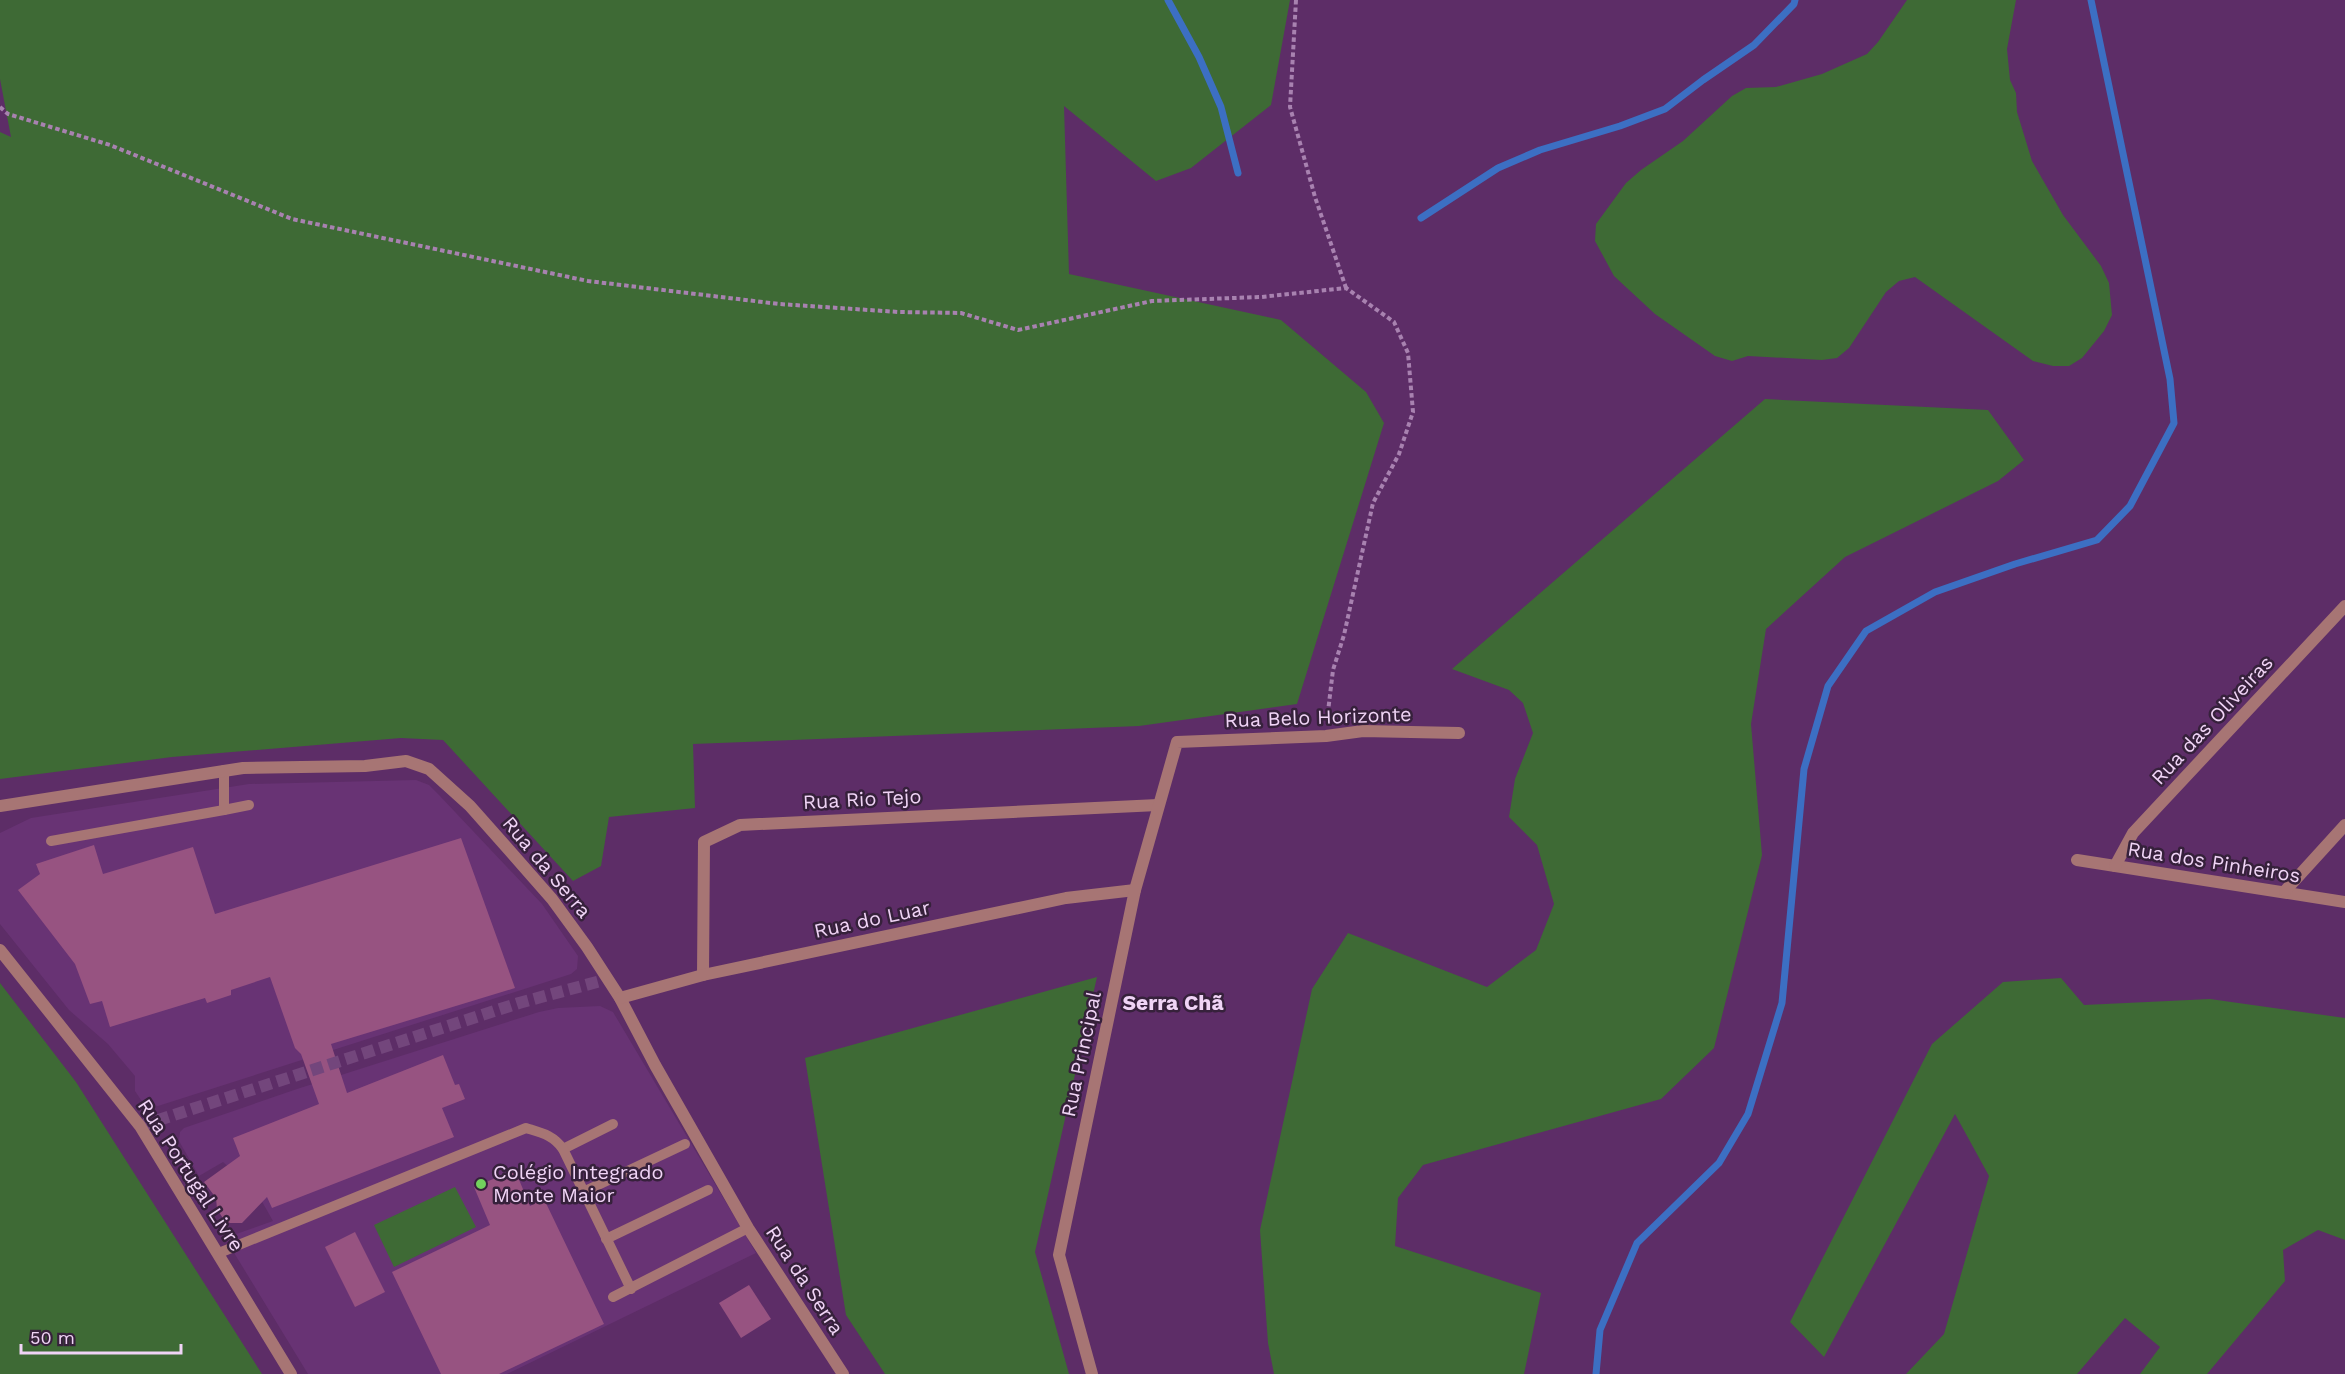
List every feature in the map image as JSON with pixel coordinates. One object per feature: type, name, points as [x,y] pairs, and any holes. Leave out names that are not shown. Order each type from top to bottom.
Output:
[{"type":"street","name":"Rua das Oliveiras","points":[[2115,866],[2133,833],[2345,606]]},
{"type":"street","name":"Rua Belo Horizonte","points":[[1177,742],[1326,736],[1363,731],[1460,733]]},
{"type":"street","name":"Rua Principal","points":[[1092,1374],[1059,1255],[1135,890],[1177,742]]},
{"type":"street","name":"Rua da Serra","points":[[0,806],[224,770],[365,766],[406,761],[429,769],[470,806],[552,899],[608,979],[748,1228],[843,1374]]},
{"type":"street","name":"Rua Rio Tejo","points":[[703,975],[704,842],[740,825],[1158,805]]},
{"type":"street","points":[[2285,891],[2345,825]]},
{"type":"street","name":"Rua dos Pinheiros","points":[[2078,860],[2345,902]]},
{"type":"street","name":"Rua do Luar","points":[[620,998],[703,975],[1066,898],[1135,890]]},
{"type":"street","name":"Rua Portugal Livre","points":[[0,950],[140,1126],[291,1374]]},
{"type":"lane","points":[[224,770],[224,810]]},
{"type":"lane","points":[[51,842],[249,805]]},
{"type":"lane","points":[[562,1149],[614,1124]]},
{"type":"lane","points":[[219,1254],[526,1128],[548,1134],[562,1149],[630,1289]]},
{"type":"lane","points":[[583,1192],[685,1144]]},
{"type":"lane","points":[[606,1239],[708,1190]]},
{"type":"lane","points":[[613,1297],[748,1228]]},
{"type":"path","points":[[1296,0],[1290,107],[1315,197],[1346,288],[1394,322],[1408,353],[1413,412],[1399,454],[1373,504],[1344,635],[1332,670],[1326,736]]},
{"type":"path","points":[[0,107],[8,114],[110,145],[292,219],[588,281],[779,304],[899,312],[962,313],[1018,330],[1152,301],[1261,297],[1346,288]]},
{"type":"shaded area","points":[[416,780],[429,785],[542,904],[578,956],[577,969],[571,974],[158,1106],[149,1105],[141,1100],[135,1091],[135,1076],[108,1044],[69,1010],[0,924],[0,833],[31,818],[249,784]]},
{"type":"shaded area","name":"Colégio Integrado Monte Maior","points":[[600,1006],[613,1012],[756,1253],[507,1374],[308,1374],[225,1238],[273,1221],[256,1191],[223,1162],[199,1176],[179,1141],[180,1132],[184,1128],[297,1089],[539,1012],[558,1008]]},
{"type":"green space","points":[[0,0],[1290,0],[1271,105],[1191,168],[1156,181],[1064,106],[1069,274],[1281,320],[1366,392],[1384,423],[1297,704],[1139,726],[693,744],[695,808],[609,817],[601,866],[573,881],[443,740],[401,738],[172,757],[0,779],[0,132],[11,137],[0,79]]},
{"type":"green space","points":[[1907,0],[2016,0],[2007,49],[2010,80],[2016,93],[2017,112],[2032,161],[2063,215],[2101,266],[2109,283],[2112,315],[2104,331],[2082,358],[2069,366],[2053,366],[2033,361],[1915,277],[1899,281],[1886,292],[1849,348],[1837,358],[1822,360],[1748,356],[1732,361],[1715,356],[1655,314],[1614,276],[1595,241],[1596,224],[1626,183],[1683,141],[1732,96],[1746,88],[1776,87],[1822,74],[1867,54]]},
{"type":"green space","points":[[1765,399],[1988,410],[2024,460],[1998,481],[1845,557],[1766,629],[1751,724],[1762,855],[1714,1048],[1661,1099],[1423,1165],[1398,1198],[1395,1246],[1541,1293],[1524,1374],[1274,1374],[1268,1343],[1260,1230],[1312,989],[1348,933],[1487,987],[1536,950],[1554,904],[1537,845],[1509,817],[1515,779],[1533,733],[1523,703],[1509,690],[1452,669]]},
{"type":"green space","points":[[1097,977],[1035,1252],[1069,1374],[885,1374],[846,1315],[805,1058]]},
{"type":"green space","points":[[2061,978],[2084,1005],[2210,999],[2345,1018],[2345,1240],[2318,1230],[2283,1250],[2285,1281],[2207,1374],[2140,1374],[2160,1347],[2125,1318],[2077,1374],[1906,1374],[1944,1334],[1989,1176],[1955,1114],[1824,1357],[1790,1322],[1932,1044],[2003,982]]},
{"type":"green space","points":[[0,983],[76,1082],[262,1374],[0,1374]]},
{"type":"green space","points":[[455,1187],[476,1227],[394,1267],[374,1225]]},
{"type":"building","points":[[461,838],[515,988],[331,1044],[347,1093],[443,1055],[455,1085],[459,1084],[465,1099],[442,1108],[454,1137],[272,1208],[267,1197],[242,1223],[230,1223],[224,1220],[217,1209],[216,1198],[204,1182],[240,1156],[233,1138],[319,1104],[301,1054],[295,1048],[270,977],[231,990],[231,995],[207,1003],[205,998],[110,1027],[102,1001],[90,1004],[75,964],[18,890],[40,874],[36,864],[94,845],[103,874],[193,847],[215,914]]},
{"type":"building","points":[[515,1170],[530,1206],[544,1199],[604,1324],[499,1374],[441,1374],[392,1272],[490,1225],[474,1187]]},
{"type":"building","points":[[355,1232],[385,1292],[355,1307],[325,1247]]},
{"type":"building","points":[[749,1285],[771,1319],[741,1338],[719,1303]]},
{"type":"waterway","points":[[1168,0],[1199,57],[1221,107],[1238,173]]},
{"type":"waterway","points":[[1421,218],[1498,168],[1540,150],[1620,126],[1665,109],[1754,45],[1794,4],[1795,0]]},
{"type":"waterway","points":[[1596,1374],[1600,1330],[1637,1243],[1719,1163],[1748,1114],[1782,1003],[1804,769],[1828,686],[1866,631],[1935,592],[2015,564],[2097,540],[2130,506],[2174,423],[2170,379],[2091,0]]},
{"type":"tunnel","points":[[140,1126],[519,1003],[608,979]]},
{"type":"place","name":"Colégio Integrado Monte Maior","points":[[481,1184]]},
{"type":"district","name":"Serra Chã","points":[[1173,1003]]}]
